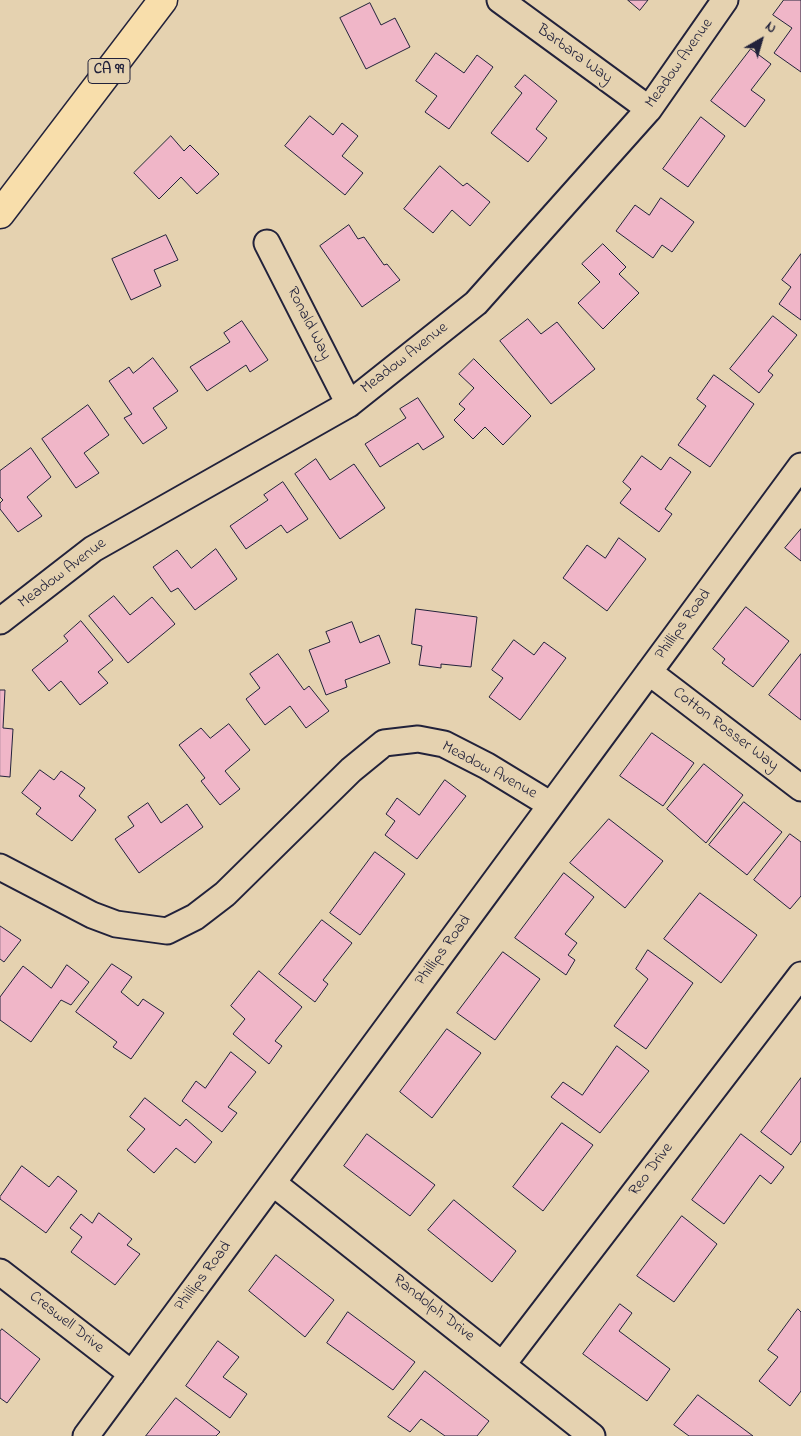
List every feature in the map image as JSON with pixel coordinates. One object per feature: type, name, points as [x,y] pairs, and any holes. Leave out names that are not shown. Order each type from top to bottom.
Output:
[{"type":"highway","name":"CA 99","points":[[0,214],[162,0]]},
{"type":"street","name":"Barbara Way","points":[[500,0],[648,109]]},
{"type":"street","name":"Meadow Avenue","points":[[0,621],[92,548],[349,404],[476,304],[648,109],[725,0]]},
{"type":"street","name":"Ronald Way","points":[[267,243],[349,404]]},
{"type":"street","name":"Phillips Road","points":[[86,1436],[801,466]]},
{"type":"street","name":"Cotton Rosser Way","points":[[649,672],[801,788]]},
{"type":"street","name":"Meadow Avenue","points":[[0,867],[92,914],[116,924],[167,931],[195,917],[225,894],[351,770],[384,744],[418,739],[444,744],[487,766],[551,805]]},
{"type":"street","name":"Reo Drive","points":[[503,1364],[801,975]]},
{"type":"street","name":"Randolph Drive","points":[[274,1183],[592,1436]]},
{"type":"street","name":"Creswell Drive","points":[[0,1272],[132,1374]]},
{"type":"building","points":[[628,0],[648,0],[640,10]]},
{"type":"building","points":[[784,0],[801,0],[801,72],[774,53],[792,28],[773,15]]},
{"type":"building","points":[[370,3],[381,25],[395,18],[410,47],[366,69],[340,18]]},
{"type":"building","points":[[751,49],[771,64],[751,90],[765,100],[745,127],[711,101]]},
{"type":"building","points":[[436,53],[464,73],[477,55],[493,67],[449,129],[425,112],[437,96],[416,81]]},
{"type":"building","points":[[525,75],[557,101],[536,129],[547,138],[528,162],[491,133],[522,93],[515,87]]},
{"type":"building","points":[[310,116],[333,135],[342,123],[358,136],[342,156],[363,173],[345,195],[285,146]]},
{"type":"building","points":[[701,117],[725,136],[688,187],[663,169]]},
{"type":"building","points":[[171,136],[184,151],[190,145],[219,174],[197,194],[181,177],[159,199],[134,173]]},
{"type":"building","points":[[440,166],[463,186],[467,183],[490,202],[470,226],[452,210],[433,233],[404,209]]},
{"type":"building","points":[[661,198],[694,222],[672,252],[662,245],[653,258],[616,231],[635,205],[649,215]]},
{"type":"building","points":[[349,225],[358,239],[364,237],[384,265],[387,264],[400,280],[362,307],[320,246]]},
{"type":"building","points":[[166,235],[178,260],[154,270],[161,286],[131,300],[112,259]]},
{"type":"building","points":[[603,244],[626,267],[619,274],[639,293],[603,329],[578,303],[600,282],[582,264]]},
{"type":"building","points":[[801,254],[801,320],[779,304],[791,287],[782,280]]},
{"type":"building","points":[[773,316],[797,335],[768,371],[773,375],[759,393],[730,369]]},
{"type":"building","points":[[528,319],[541,334],[557,322],[595,369],[551,404],[500,341]]},
{"type":"building","points":[[242,321],[268,360],[250,372],[246,365],[207,391],[190,367],[230,342],[224,333]]},
{"type":"building","points":[[153,358],[178,391],[153,408],[167,428],[143,444],[124,418],[132,414],[109,381],[129,367],[133,373]]},
{"type":"building","points":[[474,359],[531,416],[503,445],[485,427],[473,439],[454,420],[465,409],[459,404],[474,388],[459,374]]},
{"type":"building","points":[[714,375],[754,404],[710,467],[678,445],[706,406],[697,399]]},
{"type":"building","points":[[418,398],[444,437],[423,450],[418,443],[380,467],[365,444],[406,418],[400,409]]},
{"type":"building","points":[[88,405],[109,435],[84,453],[99,473],[76,488],[42,439]]},
{"type":"building","points":[[31,448],[51,477],[27,497],[42,516],[18,532],[0,509],[0,503],[3,500],[0,497],[0,471]]},
{"type":"building","points":[[642,456],[661,470],[670,457],[691,472],[665,509],[672,514],[659,532],[620,503],[631,489],[623,482]]},
{"type":"building","points":[[316,459],[330,480],[354,464],[385,508],[340,539],[295,474]]},
{"type":"building","points":[[283,482],[308,519],[287,533],[281,525],[246,549],[230,526],[268,500],[264,495]]},
{"type":"building","points":[[801,529],[801,561],[785,548]]},
{"type":"building","points":[[619,538],[646,559],[607,611],[563,578],[587,545],[605,558]]},
{"type":"building","points":[[216,549],[237,579],[195,610],[178,588],[171,592],[153,567],[177,550],[191,568]]},
{"type":"building","points":[[114,596],[130,615],[152,597],[175,624],[128,663],[89,616]]},
{"type":"building","points":[[746,607],[789,641],[753,687],[722,663],[725,659],[713,649]]},
{"type":"building","points":[[416,609],[477,617],[471,667],[441,664],[441,668],[419,665],[422,646],[412,644]]},
{"type":"building","points":[[81,621],[113,660],[98,672],[108,683],[80,705],[61,681],[49,691],[32,670],[68,641],[64,636]]},
{"type":"building","points":[[352,622],[360,643],[379,635],[390,663],[345,680],[347,687],[326,695],[309,650],[330,642],[326,632]]},
{"type":"building","points":[[514,640],[534,655],[544,642],[566,658],[520,720],[489,697],[503,678],[492,670]]},
{"type":"building","points":[[278,654],[304,690],[309,686],[329,711],[306,728],[290,706],[265,725],[246,699],[260,688],[250,674]]},
{"type":"building","points":[[801,654],[801,720],[769,695]]},
{"type":"building","points":[[0,690],[5,690],[3,728],[13,729],[10,777],[0,776]]},
{"type":"building","points":[[229,724],[250,750],[225,771],[240,789],[220,805],[201,781],[205,778],[179,745],[201,728],[210,738]]},
{"type":"building","points":[[652,733],[694,763],[663,806],[620,776]]},
{"type":"building","points":[[704,764],[743,795],[706,843],[667,809]]},
{"type":"building","points":[[40,770],[54,780],[61,771],[85,788],[79,796],[96,810],[72,841],[36,814],[41,808],[22,793]]},
{"type":"building","points":[[445,780],[466,796],[417,859],[385,835],[395,821],[386,814],[397,798],[419,815]]},
{"type":"building","points":[[744,802],[782,832],[747,875],[709,845]]},
{"type":"building","points":[[148,803],[161,823],[187,804],[203,827],[139,873],[115,839],[134,826],[128,817]]},
{"type":"building","points":[[609,819],[663,861],[625,908],[570,863]]},
{"type":"building","points":[[790,834],[801,842],[801,896],[790,909],[754,880]]},
{"type":"building","points":[[375,852],[405,874],[360,935],[330,913]]},
{"type":"building","points":[[564,873],[594,897],[565,934],[577,943],[568,955],[575,960],[566,975],[515,938]]},
{"type":"building","points":[[700,893],[757,935],[721,983],[664,939]]},
{"type":"building","points":[[322,920],[352,943],[323,980],[328,984],[315,1002],[279,974]]},
{"type":"building","points":[[0,926],[21,940],[4,962],[0,959]]},
{"type":"building","points":[[648,950],[693,983],[646,1049],[614,1026],[648,979],[636,969]]},
{"type":"building","points":[[503,952],[540,979],[495,1040],[457,1013]]},
{"type":"building","points":[[112,964],[132,977],[121,992],[138,1006],[143,999],[164,1013],[131,1059],[113,1047],[117,1042],[76,1012]]},
{"type":"building","points":[[67,965],[89,982],[71,1005],[61,1000],[31,1042],[0,1020],[0,997],[23,966],[51,988]]},
{"type":"building","points":[[259,971],[302,1007],[275,1041],[282,1046],[269,1064],[233,1034],[245,1019],[231,1006]]},
{"type":"building","points":[[447,1029],[481,1053],[432,1118],[400,1092]]},
{"type":"building","points":[[617,1046],[649,1071],[600,1133],[551,1097],[563,1082],[582,1095]]},
{"type":"building","points":[[231,1052],[256,1072],[228,1107],[237,1113],[222,1132],[182,1101],[196,1081],[205,1088]]},
{"type":"building","points":[[801,1078],[801,1141],[791,1155],[761,1132]]},
{"type":"building","points":[[145,1098],[180,1126],[186,1119],[212,1142],[195,1163],[176,1148],[154,1173],[127,1150],[145,1129],[130,1117]]},
{"type":"building","points":[[562,1123],[593,1145],[543,1211],[513,1187]]},
{"type":"building","points":[[367,1134],[435,1185],[410,1216],[344,1166]]},
{"type":"building","points":[[741,1134],[784,1167],[771,1184],[760,1175],[724,1224],[692,1200]]},
{"type":"building","points":[[22,1166],[49,1187],[58,1176],[77,1191],[46,1233],[0,1199]]},
{"type":"building","points":[[454,1200],[516,1251],[492,1282],[428,1230]]},
{"type":"building","points":[[99,1213],[132,1239],[127,1245],[140,1254],[115,1285],[71,1252],[82,1237],[70,1228],[81,1214],[92,1223]]},
{"type":"building","points":[[682,1216],[717,1244],[674,1302],[637,1276]]},
{"type":"building","points":[[276,1255],[334,1300],[305,1337],[249,1291]]},
{"type":"building","points":[[620,1304],[632,1313],[619,1331],[670,1369],[647,1401],[583,1354]]},
{"type":"building","points":[[798,1309],[801,1312],[801,1391],[790,1406],[759,1381],[778,1357],[768,1350]]},
{"type":"building","points":[[348,1312],[415,1362],[393,1390],[327,1343]]},
{"type":"building","points":[[2,1329],[40,1359],[7,1403],[0,1398],[0,1332]]},
{"type":"building","points":[[218,1341],[239,1357],[223,1377],[247,1394],[230,1418],[186,1386]]},
{"type":"building","points":[[425,1371],[489,1421],[477,1436],[445,1436],[421,1419],[410,1432],[388,1417]]},
{"type":"building","points":[[698,1395],[753,1436],[689,1436],[674,1425]]},
{"type":"building","points":[[176,1398],[220,1432],[216,1436],[146,1436]]}]
